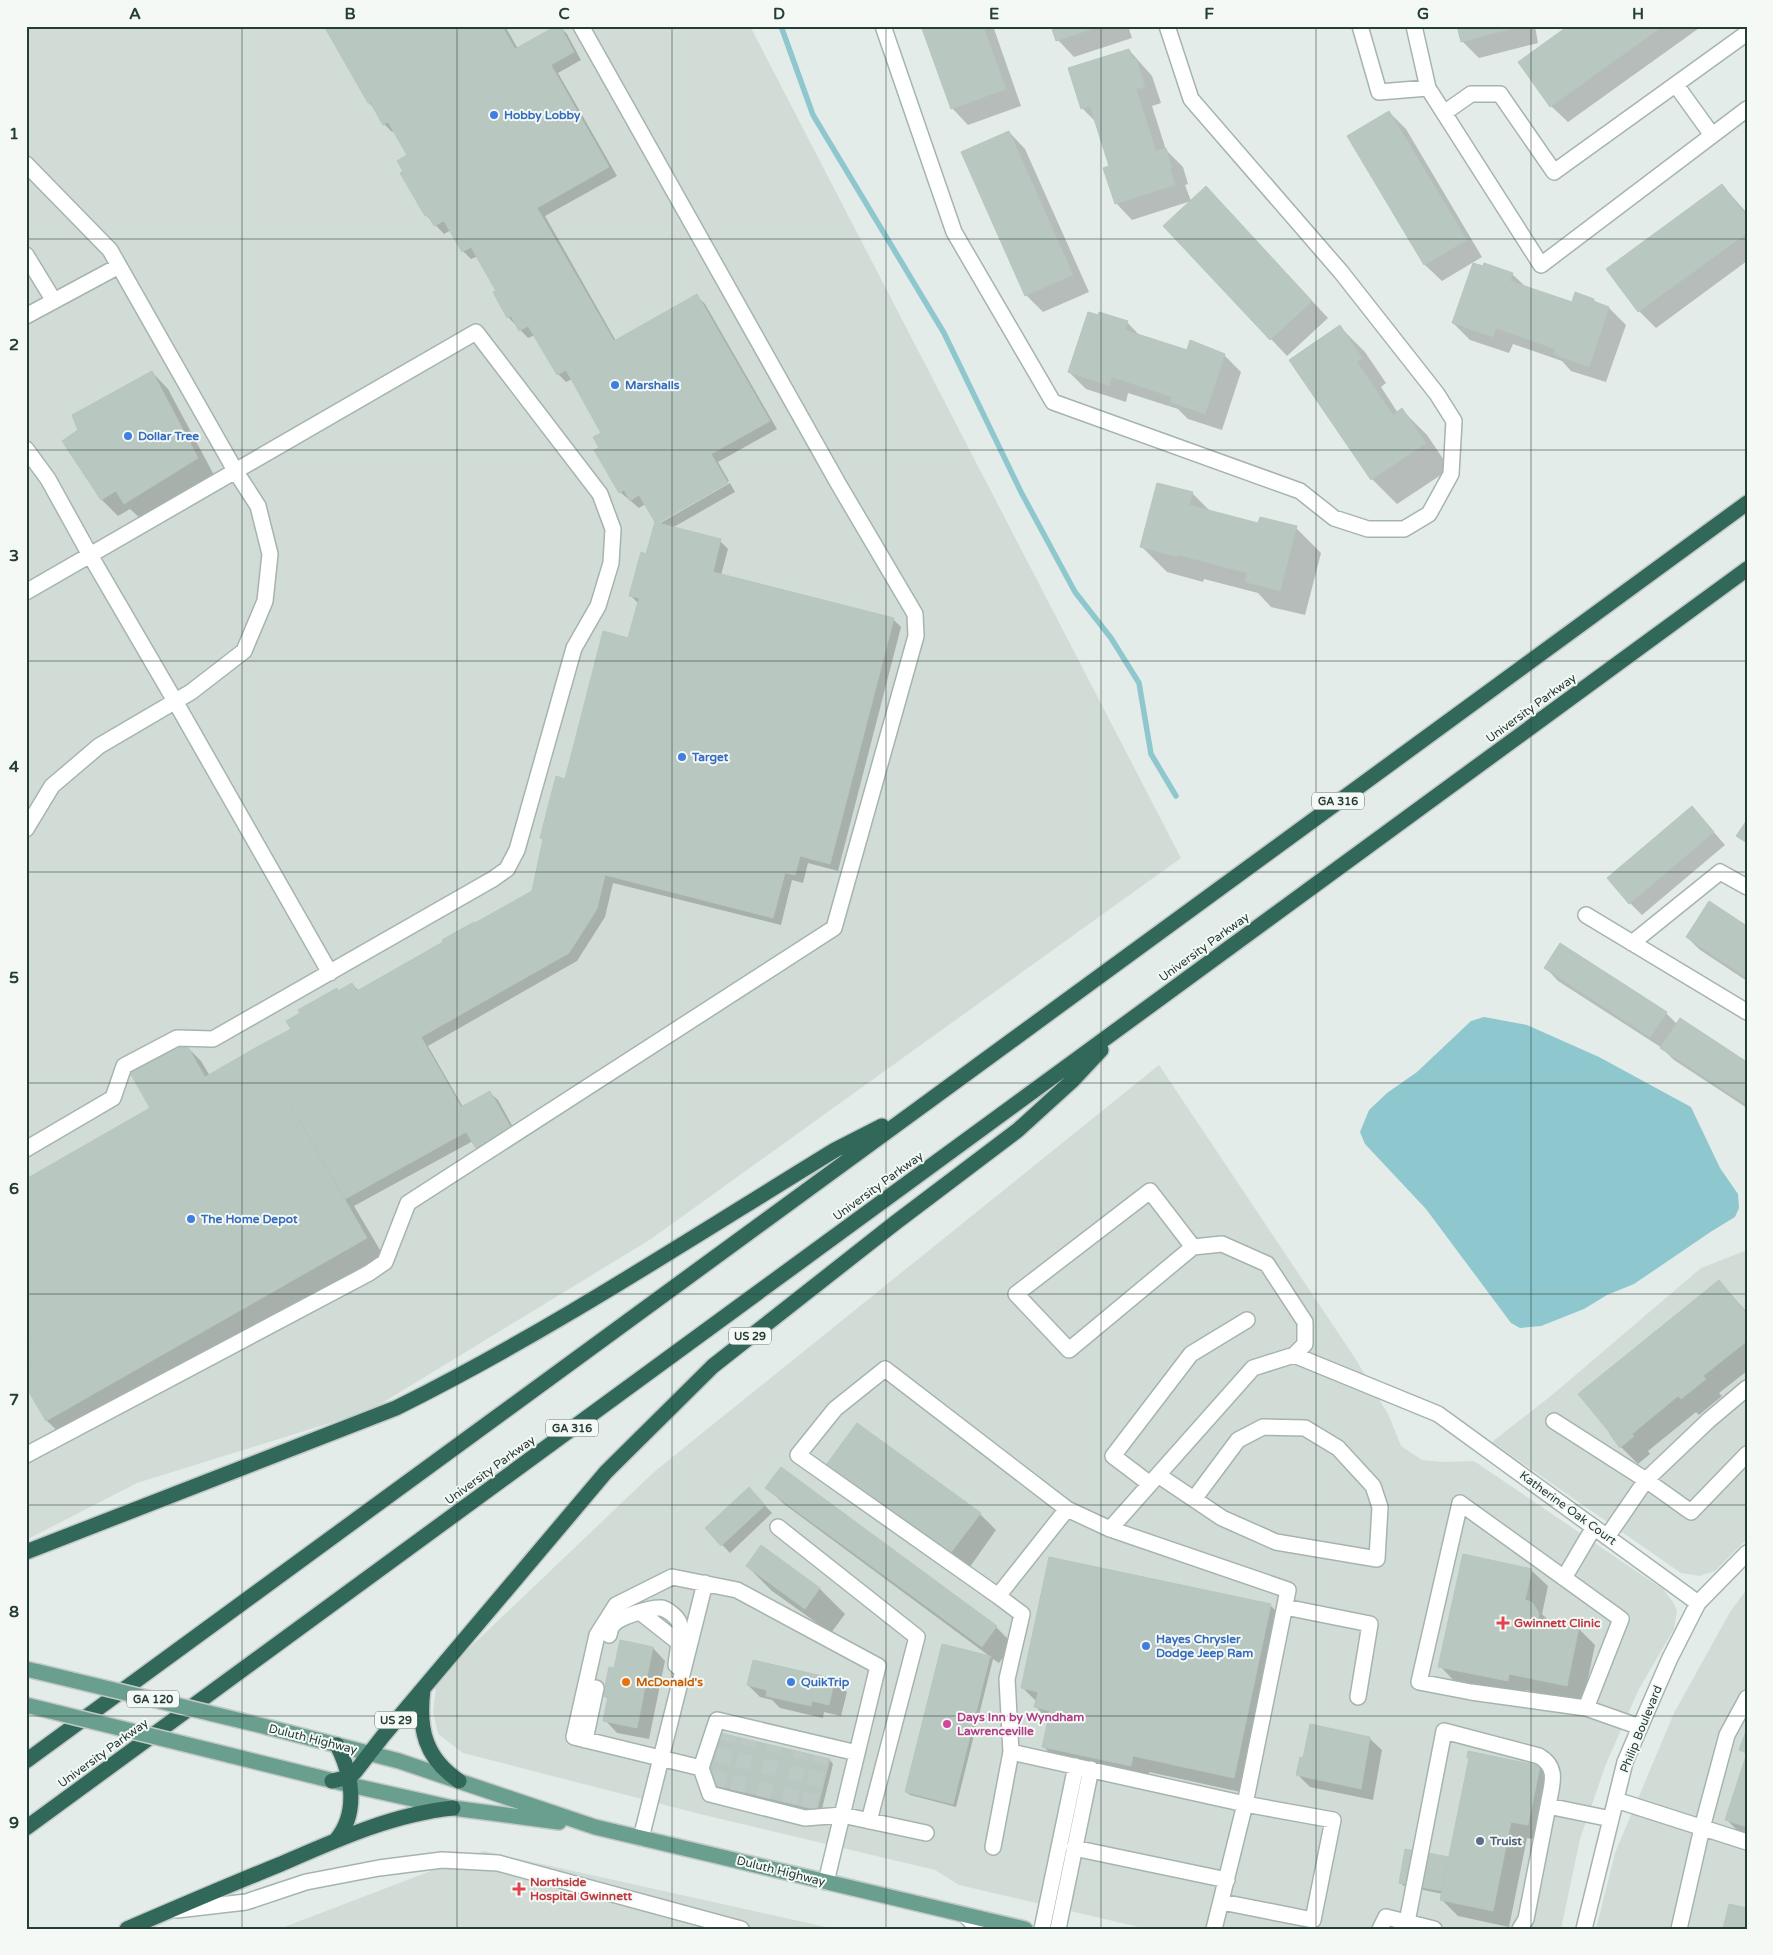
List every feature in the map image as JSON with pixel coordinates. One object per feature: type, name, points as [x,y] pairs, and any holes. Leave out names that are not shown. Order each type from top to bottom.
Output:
[{"type":"highway","name":"GA 316","points":[[26,1761],[1747,503]]},
{"type":"highway","name":"University Parkway","points":[[26,1828],[1119,1029],[1190,974],[1747,569]]},
{"type":"highway","name":"US 29","points":[[349,1781],[423,1689],[606,1472],[713,1366],[864,1247],[1018,1130],[1073,1080],[1119,1029]]},
{"type":"highway","points":[[26,1552],[396,1408],[441,1386],[546,1327],[835,1150],[929,1100]]},
{"type":"highway","points":[[423,1689],[422,1721],[428,1748],[446,1772],[460,1781]]},
{"type":"highway","points":[[336,1840],[348,1822],[350,1804],[349,1781],[345,1762],[337,1745]]},
{"type":"highway","points":[[332,1781],[349,1781]]},
{"type":"highway","points":[[127,1929],[336,1840],[431,1810],[453,1808]]},
{"type":"main road","name":"Duluth Highway","points":[[33,1670],[370,1753],[460,1781],[595,1827],[1025,1929]]},
{"type":"main road","points":[[26,1705],[332,1781]]},
{"type":"main road","name":"Duluth Highway","points":[[349,1781],[453,1808],[595,1827]]},
{"type":"street","points":[[26,1455],[369,1273],[385,1262],[408,1203],[834,928],[916,636],[915,614],[838,485],[582,26]]},
{"type":"street","points":[[883,26],[954,232],[1052,402],[1300,491],[1334,518],[1368,529],[1404,529],[1429,514],[1451,474],[1454,421],[1437,394],[1341,272],[1191,99],[1167,26]]},
{"type":"street","points":[[1360,26],[1379,92],[1428,88]]},
{"type":"street","points":[[1414,26],[1428,88],[1541,265],[1747,109]]},
{"type":"street","points":[[1444,113],[1471,94],[1500,94],[1554,172],[1747,33]]},
{"type":"street","points":[[1676,84],[1712,135]]},
{"type":"street","points":[[26,164],[110,250],[236,472],[258,506],[270,554],[265,601],[244,651],[191,692],[99,746],[52,786],[26,829]]},
{"type":"street","points":[[26,255],[54,301]]},
{"type":"street","points":[[26,316],[119,266]]},
{"type":"street","points":[[26,592],[476,332],[600,494],[613,529],[611,563],[598,606],[574,648],[516,850],[507,869],[493,879],[213,1039],[177,1038],[124,1066],[113,1098],[26,1149]]},
{"type":"street","points":[[26,449],[48,479],[330,973]]},
{"type":"street","points":[[1632,943],[1720,872],[1747,887]]},
{"type":"street","points":[[1586,915],[1747,1012]]},
{"type":"street","points":[[1110,1529],[1253,1368],[1294,1355],[1305,1344],[1305,1322],[1267,1264],[1222,1244],[1193,1247],[1069,1350],[1016,1294],[1150,1191],[1193,1247]]},
{"type":"street","points":[[1194,1499],[1238,1440],[1263,1427],[1305,1428],[1338,1448],[1373,1486],[1380,1507],[1377,1559],[1276,1542],[1222,1518],[1194,1499],[1113,1456],[1191,1354],[1248,1320]]},
{"type":"street","name":"Katherine Oak Court","points":[[1294,1355],[1438,1414],[1698,1603]]},
{"type":"street","points":[[993,1847],[1012,1752],[1007,1678],[1022,1614],[798,1455],[835,1409],[885,1369],[1067,1509],[1110,1529],[1288,1590],[1245,1804],[1214,1929]]},
{"type":"street","points":[[1607,1537],[1646,1480],[1709,1420],[1747,1388]]},
{"type":"street","points":[[1554,1421],[1646,1480],[1691,1512],[1747,1454]]},
{"type":"street","points":[[1586,1708],[1621,1619],[1460,1504],[1419,1682],[1471,1692],[1586,1708],[1640,1727]]},
{"type":"street","points":[[998,1596],[1067,1509]]},
{"type":"street","points":[[778,1527],[917,1637],[870,1821]]},
{"type":"street","points":[[1564,1578],[1594,1527]]},
{"type":"street","name":"Philip Boulevard","points":[[1584,1929],[1625,1762],[1640,1727],[1670,1658],[1698,1603],[1747,1553]]},
{"type":"street","points":[[701,1768],[574,1738],[597,1635],[616,1605],[672,1577],[737,1590],[878,1666],[826,1882]]},
{"type":"street","points":[[641,1838],[705,1583]]},
{"type":"street","points":[[1285,1607],[1370,1624],[1358,1698]]},
{"type":"street","points":[[585,1740],[605,1643],[614,1623],[640,1612],[662,1608],[671,1613],[679,1622],[680,1633],[676,1665],[682,1673]]},
{"type":"street","points":[[1679,1929],[1702,1828],[1728,1735],[1747,1698]]},
{"type":"street","points":[[857,1753],[821,1751],[730,1729],[717,1720],[701,1768],[710,1794],[716,1791],[806,1813],[842,1815],[926,1833]]},
{"type":"street","points":[[1407,1922],[1444,1731],[1539,1756],[1548,1761],[1553,1772],[1526,1919],[1520,1929]]},
{"type":"street","points":[[1012,1752],[1245,1804],[1333,1820],[1313,1920],[1222,1902]]},
{"type":"street","points":[[1058,1929],[1074,1848],[1083,1768]]},
{"type":"street","points":[[1042,1929],[1083,1768]]},
{"type":"street","points":[[1616,1800],[1747,1842]]},
{"type":"street","points":[[1548,1806],[1611,1819]]},
{"type":"street","points":[[1074,1848],[1227,1880]]},
{"type":"street","points":[[171,1911],[246,1902],[306,1882],[379,1868],[442,1860],[498,1863],[741,1929]]},
{"type":"street","points":[[966,1916],[978,1929]]},
{"type":"street","points":[[1380,1929],[1386,1917],[1434,1929]]},
{"type":"shaded area","points":[[26,26],[750,26],[1181,858],[651,1239],[369,1411],[137,1483],[26,1540]]},
{"type":"shaded area","points":[[1159,1065],[1355,1358],[1389,1416],[1401,1446],[1422,1460],[1445,1462],[1474,1461],[1664,1590],[1677,1610],[1674,1629],[1639,1689],[1606,1764],[1580,1839],[1561,1929],[1147,1929],[959,1885],[935,1870],[700,1814],[463,1753],[438,1734],[433,1712],[437,1679],[654,1472]]},
{"type":"shaded area","points":[[1747,1250],[1747,1539],[1715,1571],[1700,1576],[1681,1573],[1492,1442],[1552,1395],[1701,1268]]},
{"type":"shaded area","points":[[1747,1589],[1747,1929],[1596,1929],[1615,1853],[1674,1713],[1730,1612]]},
{"type":"shaded area","name":"Northside Hospital Gwinnett","points":[[483,1851],[835,1929],[279,1929]]},
{"type":"water","points":[[1484,1017],[1527,1025],[1599,1057],[1691,1107],[1720,1168],[1738,1194],[1739,1208],[1735,1217],[1634,1284],[1607,1295],[1584,1309],[1541,1326],[1520,1328],[1511,1323],[1426,1209],[1365,1144],[1360,1132],[1369,1110],[1387,1093],[1417,1072],[1471,1021]]},
{"type":"building","points":[[324,26],[502,26],[515,49],[556,26],[560,26],[574,52],[551,65],[609,167],[537,208],[614,341],[697,294],[770,421],[711,454],[728,483],[658,523],[721,539],[713,572],[894,618],[830,864],[800,856],[795,875],[785,873],[773,918],[605,875],[597,909],[569,953],[421,1037],[461,1107],[490,1091],[511,1128],[476,1148],[466,1132],[345,1199],[257,1047],[291,1029],[286,1021],[300,1013],[298,1010],[337,988],[338,991],[352,983],[357,991],[443,942],[442,940],[532,891],[543,839],[540,838],[556,776],[565,779],[603,631],[628,638],[639,598],[629,596],[641,552],[646,554],[655,522],[639,495],[630,501],[624,490],[619,493],[594,450],[599,448],[593,437],[601,433],[566,370],[557,375],[528,326],[519,331],[511,316],[507,318],[493,292],[496,291],[471,247],[462,252],[444,221],[434,226],[428,215],[425,216],[400,173],[403,171],[397,161],[407,155],[388,122],[383,125],[370,102],[368,103]]},
{"type":"building","points":[[921,26],[983,26],[1006,89],[951,109]]},
{"type":"building","points":[[1051,26],[1101,26],[1056,41]]},
{"type":"building","points":[[1457,26],[1522,26],[1461,42]]},
{"type":"building","points":[[1568,26],[1663,26],[1550,107],[1518,62]]},
{"type":"building","points":[[1129,49],[1133,59],[1136,58],[1145,87],[1136,89],[1156,151],[1166,148],[1175,185],[1115,204],[1103,168],[1109,166],[1090,106],[1081,109],[1068,68]]},
{"type":"building","points":[[1389,111],[1467,240],[1424,265],[1347,136]]},
{"type":"building","points":[[1009,131],[1073,275],[1025,296],[961,152]]},
{"type":"building","points":[[1722,184],[1747,217],[1747,233],[1638,312],[1606,269]]},
{"type":"building","points":[[1206,186],[1312,301],[1270,340],[1163,226]]},
{"type":"building","points":[[1473,263],[1483,266],[1484,263],[1513,273],[1510,281],[1572,302],[1575,292],[1609,307],[1589,367],[1553,354],[1555,349],[1496,328],[1493,337],[1452,323]]},
{"type":"building","points":[[1088,312],[1098,315],[1099,312],[1128,321],[1125,330],[1187,350],[1190,340],[1225,354],[1205,414],[1170,402],[1172,397],[1112,377],[1109,386],[1068,372]]},
{"type":"building","points":[[1340,325],[1362,358],[1357,362],[1393,415],[1402,408],[1426,443],[1371,480],[1289,360]]},
{"type":"building","name":"Dollar Tree","points":[[152,371],[198,458],[124,504],[116,491],[101,500],[62,441],[78,430],[72,415]]},
{"type":"building","points":[[1157,483],[1193,492],[1189,505],[1258,523],[1260,517],[1297,526],[1280,591],[1245,582],[1247,573],[1140,547]]},
{"type":"building","points":[[1692,806],[1714,832],[1629,904],[1607,878]]},
{"type":"building","points":[[1747,820],[1747,843],[1736,836]]},
{"type":"building","points":[[1709,901],[1747,926],[1747,978],[1686,937]]},
{"type":"building","points":[[1560,943],[1667,1012],[1650,1037],[1544,968]]},
{"type":"building","points":[[1680,1018],[1747,1062],[1747,1105],[1660,1048]]},
{"type":"building","name":"The Home Depot","points":[[185,1042],[205,1077],[257,1047],[367,1238],[46,1421],[26,1387],[26,1366],[42,1358],[26,1331],[26,1179],[150,1108],[130,1073]]},
{"type":"building","points":[[1719,1280],[1747,1314],[1747,1341],[1703,1376],[1706,1379],[1681,1399],[1678,1396],[1632,1434],[1634,1436],[1620,1448],[1578,1394]]},
{"type":"building","points":[[26,1331],[42,1358],[26,1366]]},
{"type":"building","points":[[857,1423],[981,1513],[949,1555],[826,1465]]},
{"type":"building","points":[[781,1467],[997,1626],[982,1647],[765,1488]]},
{"type":"building","points":[[749,1487],[765,1505],[721,1546],[705,1528]]},
{"type":"building","points":[[761,1545],[820,1588],[805,1609],[746,1566]]},
{"type":"building","name":"Gwinnett Clinic","points":[[1463,1554],[1532,1569],[1525,1600],[1532,1602],[1539,1613],[1538,1619],[1579,1627],[1567,1686],[1509,1674],[1508,1681],[1438,1667]]},
{"type":"building","name":"Hayes Chrysler Dodge Jeep Ram","points":[[1049,1557],[1271,1604],[1234,1778],[1133,1756],[1131,1766],[1042,1747],[1050,1711],[1034,1707],[1038,1692],[1021,1688]]},
{"type":"building","name":"McDonald's","points":[[620,1640],[653,1647],[637,1728],[603,1721],[608,1697],[603,1696],[609,1667],[614,1668]]},
{"type":"building","name":"Days Inn by Wyndham Lawrenceville","points":[[942,1644],[990,1656],[953,1804],[905,1792]]},
{"type":"building","name":"QuikTrip","points":[[753,1660],[835,1679],[829,1705],[812,1701],[811,1706],[766,1696],[767,1690],[747,1685]]},
{"type":"building","points":[[1310,1724],[1370,1737],[1361,1789],[1296,1775],[1300,1757],[1303,1758]]},
{"type":"building","points":[[1747,1729],[1747,1753],[1739,1750]]},
{"type":"building","points":[[720,1733],[830,1759],[817,1810],[707,1783]]},
{"type":"building","name":"Truist","points":[[1468,1751],[1540,1766],[1528,1825],[1511,1822],[1493,1911],[1440,1900],[1469,1758],[1467,1758]]},
{"type":"building","points":[[1747,1753],[1747,1827],[1725,1820]]},
{"type":"building","points":[[1405,1849],[1449,1857],[1442,1891],[1399,1883]]},
{"type":"building","points":[[1729,1904],[1747,1908],[1747,1929],[1723,1929]]},
{"type":"waterway","points":[[781,26],[813,115],[944,333],[1021,492],[1075,592],[1111,638],[1139,683],[1151,754],[1176,796]]},
{"type":"tunnel","points":[[717,1786],[729,1735]]},
{"type":"tunnel","points":[[737,1791],[749,1740]]},
{"type":"tunnel","points":[[763,1797],[775,1746]]},
{"type":"tunnel","points":[[789,1803],[802,1752]]},
{"type":"tunnel","points":[[808,1808],[820,1757]]},
{"type":"place","name":"Hobby Lobby","points":[[494,115]]},
{"type":"place","name":"Marshalls","points":[[615,385]]},
{"type":"place","name":"Dollar Tree","points":[[128,436]]},
{"type":"place","name":"Target","points":[[682,757]]},
{"type":"place","name":"The Home Depot","points":[[191,1219]]},
{"type":"place","name":"Gwinnett Clinic","points":[[1503,1623]]},
{"type":"place","name":"Hayes Chrysler Dodge Jeep Ram","points":[[1146,1646]]},
{"type":"place","name":"McDonald's","points":[[626,1682]]},
{"type":"place","name":"QuikTrip","points":[[791,1682]]},
{"type":"place","name":"Days Inn by Wyndham Lawrenceville","points":[[947,1724]]},
{"type":"place","name":"Truist","points":[[1480,1841]]},
{"type":"place","name":"Northside Hospital Gwinnett","points":[[519,1889]]}]
